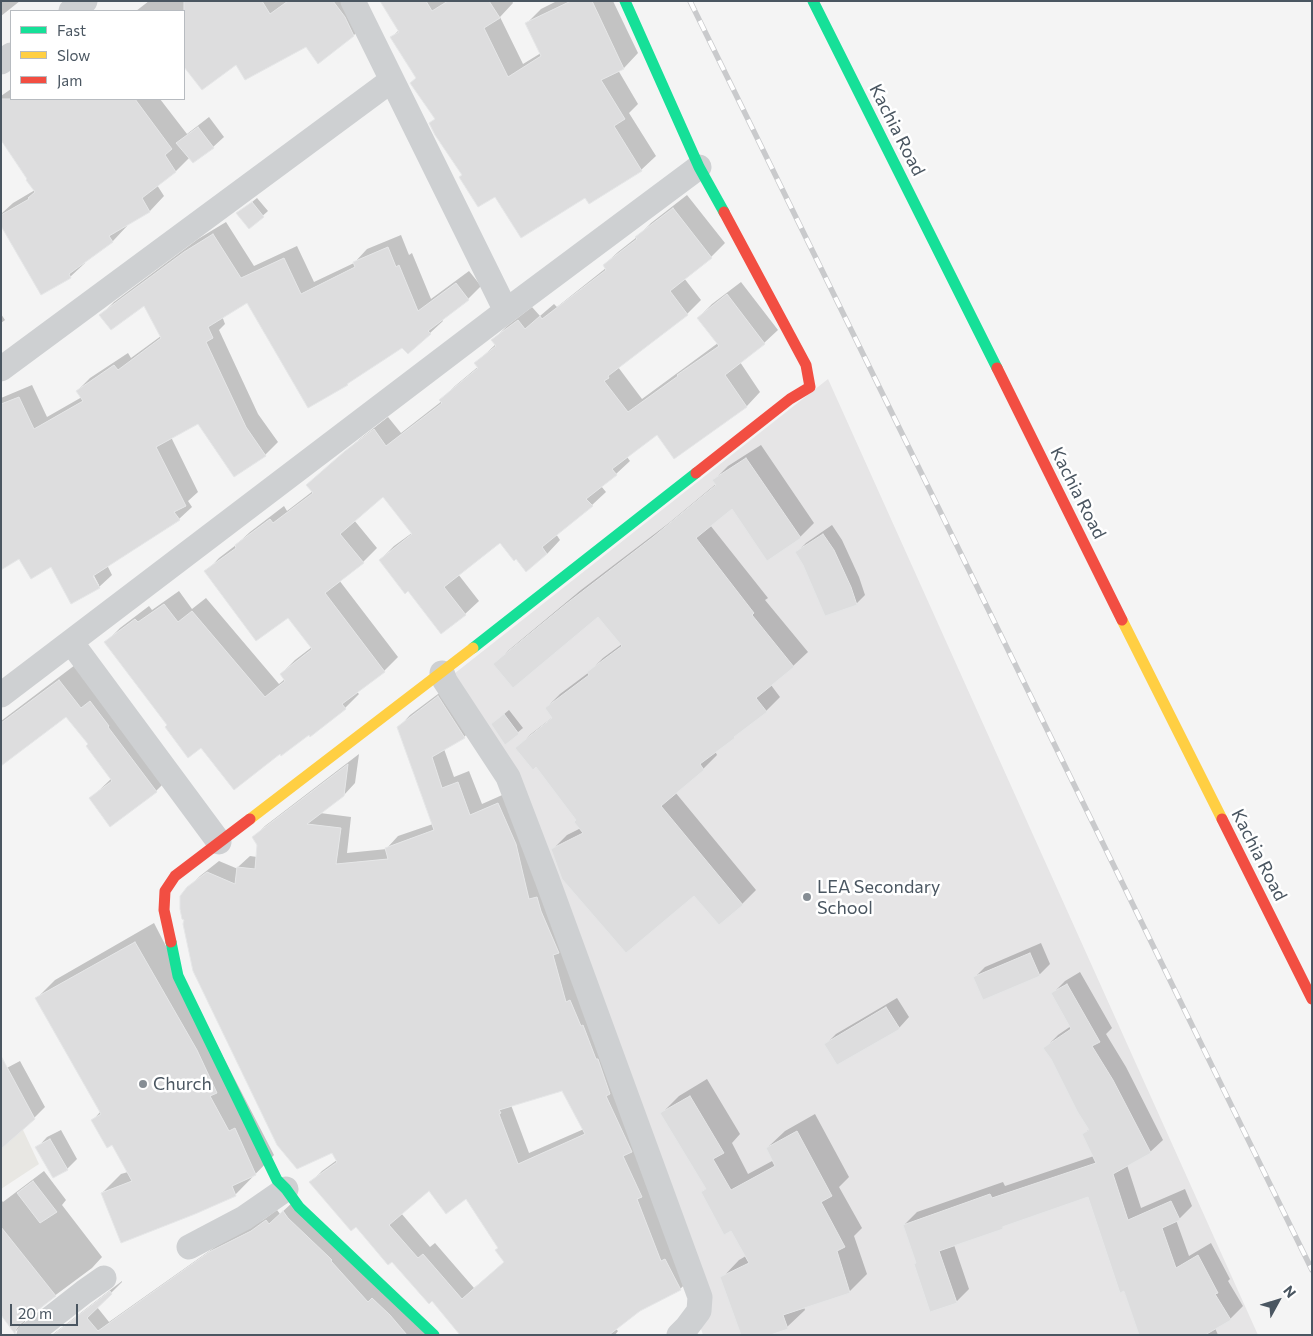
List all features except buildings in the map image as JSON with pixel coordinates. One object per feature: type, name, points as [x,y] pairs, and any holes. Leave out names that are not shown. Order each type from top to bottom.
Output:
[{"type":"street","points":[[72,10],[85,1]]},
{"type":"street","points":[[353,1],[506,311]]},
{"type":"street","points":[[434,1335],[299,1207],[277,1180],[178,976],[164,910],[165,891],[174,876],[442,673],[782,405],[810,387],[806,365],[699,167],[625,1]]},
{"type":"street","name":"Kachia Road","points":[[813,1],[1312,1000]]},
{"type":"street","points":[[1,369],[392,80]]},
{"type":"street","points":[[1,695],[506,311],[699,167]]},
{"type":"street","points":[[71,642],[219,842]]},
{"type":"street","points":[[442,673],[445,681],[508,777],[547,878],[700,1297],[699,1311],[679,1335]]},
{"type":"street","points":[[189,1247],[244,1218],[286,1189]]},
{"type":"street","points":[[29,1335],[104,1278]]},
{"type":"shaded area","name":"LEA Secondary School","points":[[828,379],[1258,1335],[703,1335],[584,981],[523,814],[445,681]]},
{"type":"shaded area","points":[[1,1083],[39,1164],[1,1189]]},
{"type":"railway","points":[[690,1],[1312,1270]]},
{"type":"traffic: fast","points":[[625,1],[699,167],[724,212]]},
{"type":"traffic: fast","points":[[813,1],[997,368]]},
{"type":"traffic: fast","points":[[473,648],[696,473]]},
{"type":"traffic: fast","points":[[171,942],[178,976],[277,1180],[299,1207],[434,1335]]},
{"type":"traffic: slow","points":[[1122,620],[1222,819]]},
{"type":"traffic: slow","points":[[250,819],[473,648]]},
{"type":"traffic: jam","points":[[696,473],[790,399],[810,387],[806,365],[724,212]]},
{"type":"traffic: jam","points":[[997,368],[1122,620]]},
{"type":"traffic: jam","points":[[171,942],[164,910],[165,891],[175,876],[250,819]]},
{"type":"traffic: jam","points":[[1222,819],[1312,999]]},
{"type":"place","name":"LEA Secondary School","points":[[807,897]]},
{"type":"place","name":"Church","points":[[143,1084]]}]
